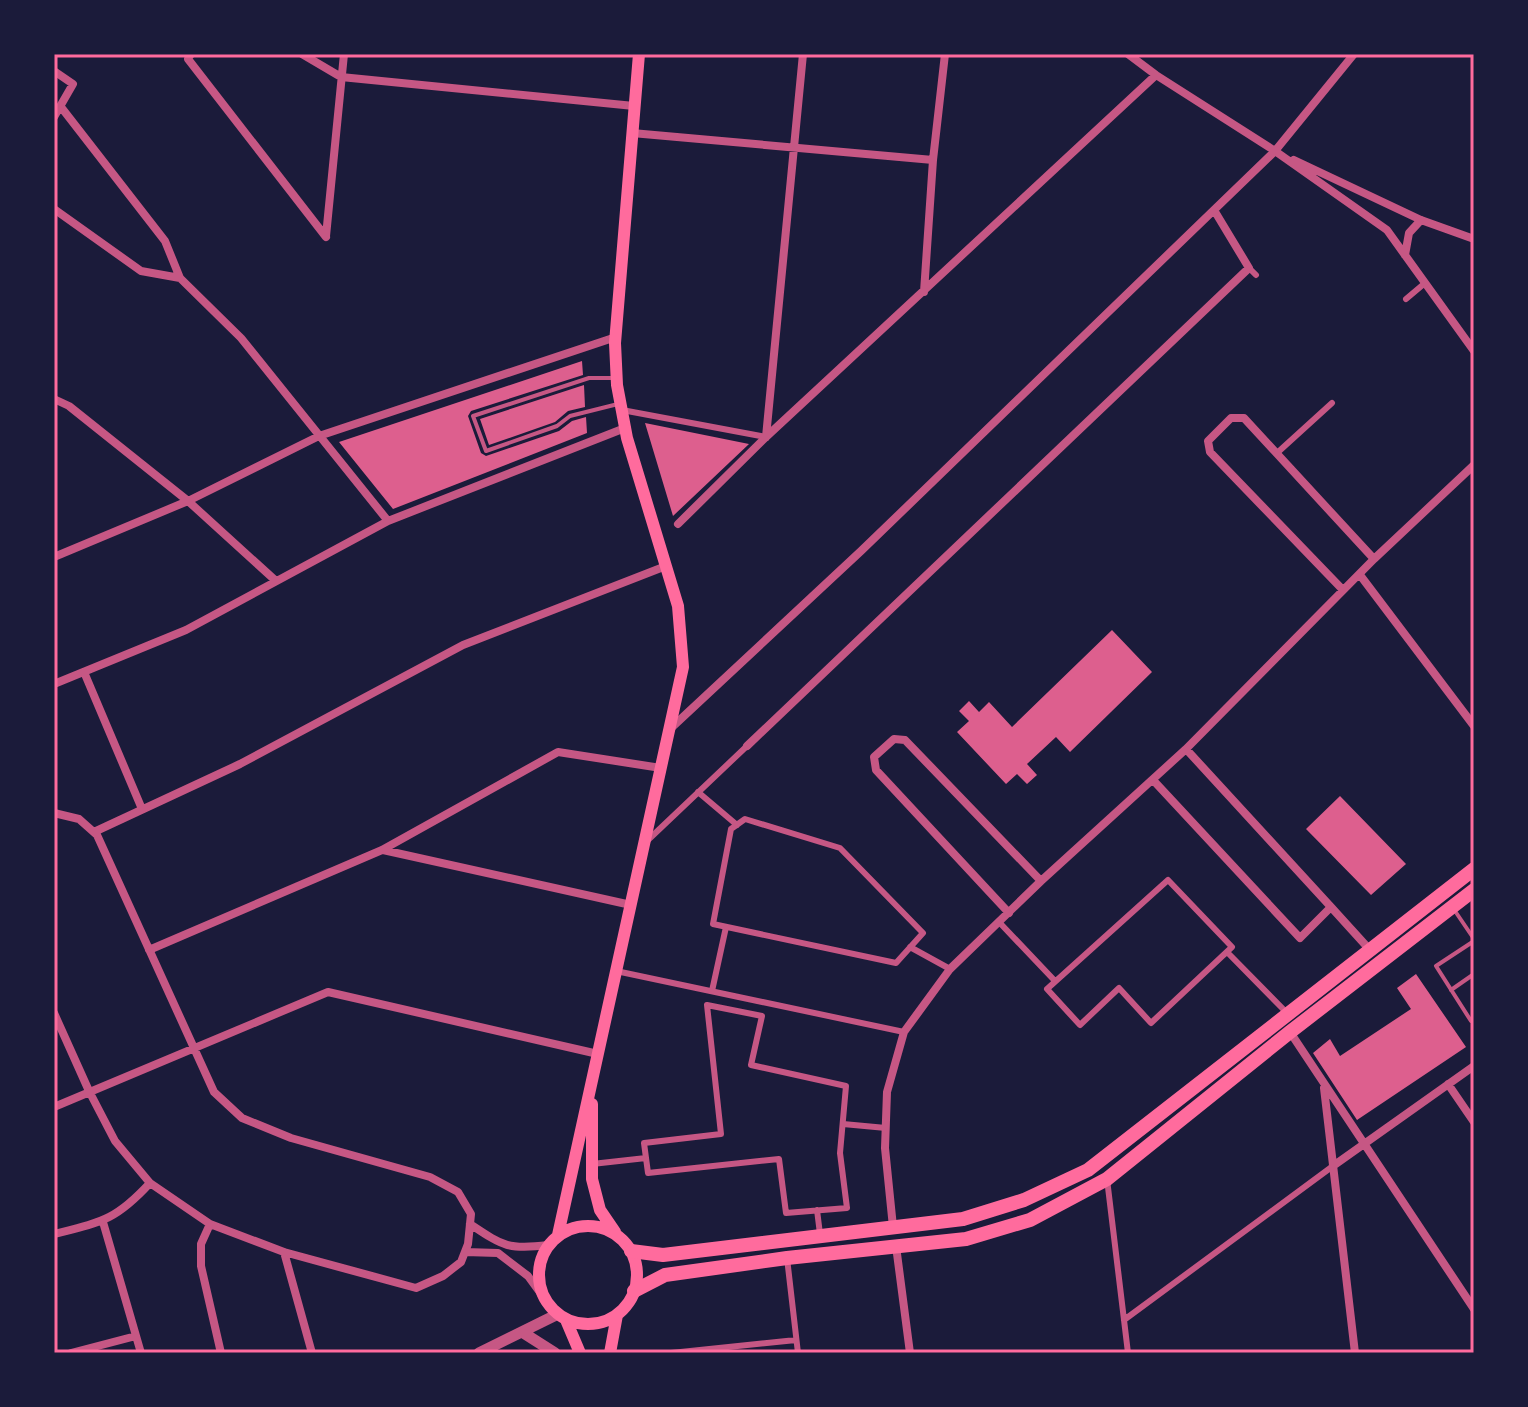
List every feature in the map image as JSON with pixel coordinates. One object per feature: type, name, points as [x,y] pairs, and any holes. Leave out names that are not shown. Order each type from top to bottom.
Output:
[{"type":"main road","points":[[558,1235],[683,667],[678,606],[625,428],[617,378],[616,337],[639,54]]},
{"type":"main road","points":[[631,1251],[663,1255],[963,1219],[1024,1200],[1088,1170],[1474,869]]},
{"type":"main road","points":[[634,1291],[665,1275],[966,1239],[1030,1220],[1107,1179],[1474,890]]},
{"type":"main road","points":[[562,1317],[592,1323],[617,1315],[634,1291],[636,1264],[631,1251],[600,1210],[592,1179],[592,1081]]},
{"type":"main road","points":[[580,1353],[562,1317],[544,1298],[538,1270],[548,1245],[572,1228],[588,1225],[617,1235]]},
{"type":"main road","points":[[610,1353],[617,1315]]},
{"type":"street","points":[[191,54],[188,59],[326,237],[344,54]]},
{"type":"street","points":[[302,54],[341,77],[634,106]]},
{"type":"street","points":[[766,437],[803,54]]},
{"type":"street","points":[[924,292],[933,160],[945,54]]},
{"type":"street","points":[[1128,54],[1387,230],[1474,351]]},
{"type":"street","points":[[669,730],[861,551],[1275,151],[1354,54]]},
{"type":"street","points":[[54,71],[73,84],[54,117]]},
{"type":"street","points":[[678,524],[766,437],[1156,75]]},
{"type":"street","points":[[61,107],[165,241],[180,278],[241,338],[388,521]]},
{"type":"street","points":[[632,133],[933,160]]},
{"type":"street","points":[[1275,151],[1421,220],[1474,239]]},
{"type":"street","points":[[54,209],[141,271],[180,278]]},
{"type":"street","points":[[646,842],[1253,272],[1214,210]]},
{"type":"street","points":[[1405,255],[1409,233],[1421,220]]},
{"type":"street","points":[[1406,299],[1425,283]]},
{"type":"street","points":[[54,557],[188,501],[319,436],[616,337]]},
{"type":"street","points":[[54,399],[69,406],[188,501],[276,581]]},
{"type":"street","points":[[1277,453],[1332,403]]},
{"type":"street","points":[[622,407],[766,437]]},
{"type":"street","points":[[1343,590],[1210,452],[1208,441],[1231,418],[1244,418],[1374,559]]},
{"type":"street","points":[[54,684],[186,630],[388,521],[625,428]]},
{"type":"street","points":[[893,1227],[885,1148],[887,1092],[904,1032],[950,969],[1186,749],[1374,559],[1474,465]]},
{"type":"street","points":[[94,832],[240,764],[463,645],[666,566]]},
{"type":"street","points":[[1360,575],[1474,726]]},
{"type":"street","points":[[84,672],[142,809]]},
{"type":"street","points":[[1009,913],[876,770],[874,757],[894,739],[905,740],[1041,881]]},
{"type":"street","points":[[1186,749],[1370,950]]},
{"type":"street","points":[[149,950],[382,850],[558,752],[661,768]]},
{"type":"street","points":[[1153,780],[1300,938],[1331,907]]},
{"type":"street","points":[[698,792],[737,825]]},
{"type":"street","points":[[54,813],[79,819],[94,832],[214,1092],[242,1118],[291,1138],[430,1177],[458,1192],[471,1214],[461,1262],[443,1276],[416,1288],[284,1252],[210,1224],[150,1183],[115,1141],[54,1013]]},
{"type":"street","points":[[745,819],[840,848],[923,933],[896,963],[726,927],[713,924],[731,829],[745,819]]},
{"type":"street","points":[[382,850],[631,905]]},
{"type":"street","points":[[1168,880],[1232,947],[1151,1023],[1119,988],[1080,1025],[1047,989],[1055,981],[1168,880]]},
{"type":"street","points":[[999,922],[1055,981]]},
{"type":"street","points":[[712,991],[726,927]]},
{"type":"street","points":[[910,947],[950,969]]},
{"type":"street","points":[[1227,952],[1288,1014]]},
{"type":"street","points":[[616,971],[904,1032]]},
{"type":"street","points":[[54,1107],[328,992],[598,1054]]},
{"type":"street","points":[[738,1011],[741,998]]},
{"type":"street","points":[[707,1005],[762,1016],[751,1065],[846,1086],[843,1124],[840,1153],[847,1208],[786,1213],[779,1159],[648,1173],[644,1143],[721,1134],[707,1005]]},
{"type":"street","points":[[1290,1032],[1474,1309]]},
{"type":"street","points":[[1124,1320],[1474,1066]]},
{"type":"street","points":[[1323,1083],[1355,1353]]},
{"type":"street","points":[[1448,1084],[1474,1122]]},
{"type":"street","points":[[843,1124],[886,1128]]},
{"type":"street","points":[[592,1164],[646,1158]]},
{"type":"street","points":[[1107,1179],[1128,1353]]},
{"type":"street","points":[[54,1234],[103,1222],[131,1204],[150,1183]]},
{"type":"street","points":[[817,1210],[820,1236]]},
{"type":"street","points":[[103,1222],[141,1353]]},
{"type":"street","points":[[210,1224],[201,1244],[201,1266],[221,1353]]},
{"type":"street","points":[[470,1224],[502,1245],[523,1248],[548,1245]]},
{"type":"street","points":[[896,1246],[910,1353]]},
{"type":"street","points":[[284,1252],[312,1353]]},
{"type":"street","points":[[465,1252],[498,1253],[528,1276],[544,1298]]},
{"type":"street","points":[[787,1258],[798,1353]]},
{"type":"street","points":[[479,1353],[562,1317]]},
{"type":"street","points":[[522,1332],[555,1353]]},
{"type":"street","points":[[71,1353],[136,1336]]},
{"type":"street","points":[[671,1353],[796,1340]]},
{"type":"lane","points":[[617,378],[589,378],[473,416],[486,451],[557,426],[570,416],[622,407]]},
{"type":"lane","points":[[1451,906],[1474,940],[1436,966],[1471,1021],[1474,1019]]},
{"type":"lane","points":[[1451,990],[1474,974]]},
{"type":"building","points":[[582,361],[583,375],[471,411],[468,416],[481,453],[486,456],[559,431],[572,421],[586,417],[587,433],[393,509],[339,442]]},
{"type":"building","points":[[584,385],[585,407],[568,411],[555,422],[489,445],[480,419]]},
{"type":"building","points":[[645,423],[749,444],[673,516]]},
{"type":"building","points":[[1112,630],[1152,672],[1070,752],[1056,737],[1027,764],[1037,775],[1027,784],[1017,774],[1006,784],[957,732],[969,721],[959,711],[969,701],[979,712],[989,702],[1012,727]]},
{"type":"building","points":[[1340,796],[1406,864],[1371,895],[1306,829]]},
{"type":"building","points":[[1416,974],[1466,1047],[1357,1120],[1313,1053],[1330,1039],[1340,1056],[1411,1009],[1397,988]]}]
